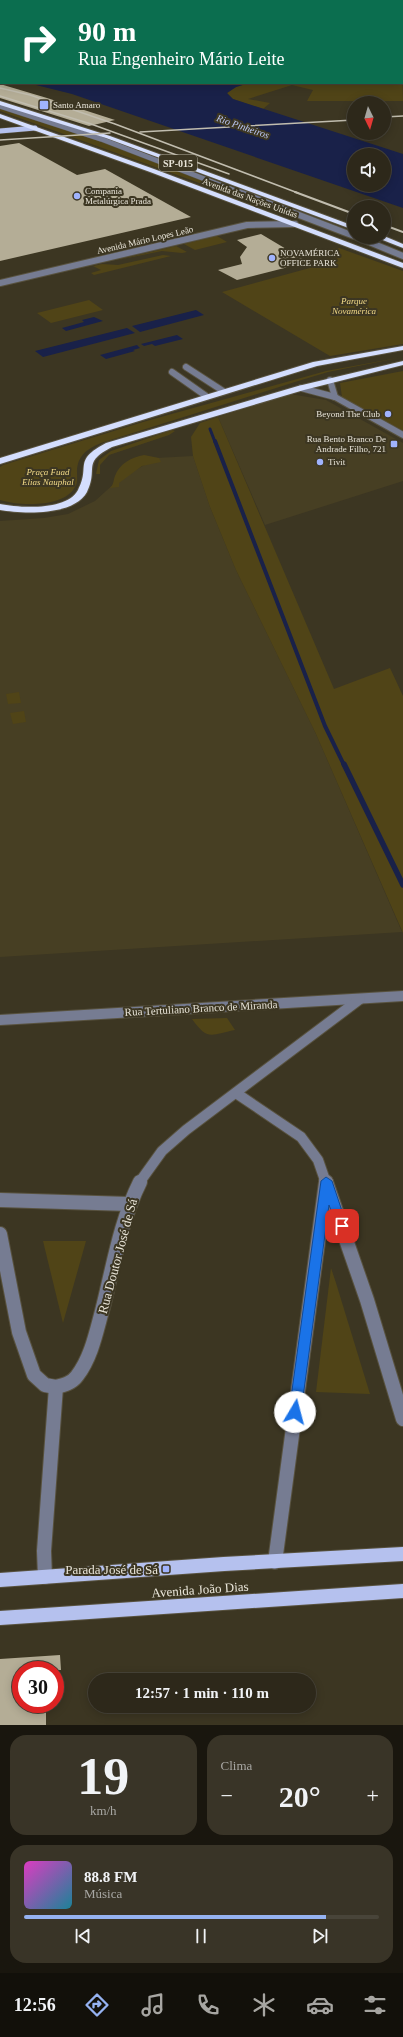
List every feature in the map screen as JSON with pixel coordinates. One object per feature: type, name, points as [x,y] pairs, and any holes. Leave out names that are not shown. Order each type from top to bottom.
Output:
[{"type":"highway","name":"Avenida das Nações Unidas","points":[[0,103],[108,137],[347,225]]},
{"type":"highway","name":"Avenida das Nações Unidas","points":[[0,116],[356,246],[403,266]]},
{"type":"highway","points":[[391,242],[403,246]]},
{"type":"highway","name":"SP-015","points":[[356,246],[403,260]]},
{"type":"highway","points":[[0,461],[206,396],[316,364],[403,348]]},
{"type":"highway","points":[[184,404],[269,385],[327,369],[403,355]]},
{"type":"highway","points":[[0,507],[31,510],[47,509],[65,504],[78,497],[82,492],[87,462],[91,456],[101,448],[123,440],[330,380],[403,363]]},
{"type":"main road","points":[[0,131],[35,128]]},
{"type":"main road","name":"Avenida João Dias","points":[[0,1580],[224,1564],[403,1554]]},
{"type":"main road","name":"Avenida João Dias","points":[[0,1618],[403,1591]]},
{"type":"street","points":[[0,106],[101,139],[347,233]]},
{"type":"street","name":"Avenida Mário Lopes Leão","points":[[0,283],[247,225],[294,224]]},
{"type":"street","points":[[374,244],[403,256]]},
{"type":"street","points":[[186,367],[223,391]]},
{"type":"street","points":[[172,372],[206,396]]},
{"type":"street","points":[[330,380],[335,397]]},
{"type":"street","points":[[302,388],[335,397],[403,435]]},
{"type":"street","name":"Rua Tertuliano Branco de Miranda","points":[[0,1020],[403,996]]},
{"type":"street","name":"Rua Doutor José de Sá","points":[[56,1387],[72,1382],[77,1377],[88,1357],[99,1322],[129,1204],[143,1176],[162,1151],[186,1130],[360,999]]},
{"type":"street","points":[[236,1093],[301,1137],[318,1160],[367,1300],[403,1418]]},
{"type":"street","points":[[275,1562],[326,1181]]},
{"type":"street","points":[[0,1200],[129,1204]]},
{"type":"street","points":[[0,1234],[19,1332],[34,1375],[45,1385],[56,1387],[44,1551],[45,1577]]},
{"type":"shaded area","name":"Tivit","points":[[290,394],[326,400],[403,443],[403,481],[265,525],[218,417]]},
{"type":"shaded area","points":[[193,456],[210,507],[236,570],[316,734],[402,932],[0,957],[0,521],[44,518],[68,514],[95,501],[116,482],[156,458]]},
{"type":"green space","points":[[246,84],[403,84],[403,101],[391,101],[391,96],[347,96],[347,101],[307,101],[313,90],[292,85],[248,99],[270,103],[263,109],[233,99],[227,93],[236,87]]},
{"type":"green space","points":[[0,107],[103,141],[100,143],[106,141],[346,236],[0,111]]},
{"type":"green space","points":[[217,236],[227,242],[195,250],[184,244]]},
{"type":"green space","points":[[176,246],[187,252],[162,251],[113,261]]},
{"type":"green space","name":"Parque Novamérica","points":[[339,248],[403,271],[403,344],[330,356],[222,292],[328,263],[330,260],[325,253],[329,249]]},
{"type":"green space","points":[[163,255],[171,256],[94,275],[91,273],[101,270],[93,266],[102,264],[118,265]]},
{"type":"green space","points":[[89,300],[103,310],[51,323],[37,313]]},
{"type":"green space","name":"Praça Fuad Elias Nauphal","points":[[403,357],[328,372],[101,443],[91,448],[81,457],[77,466],[76,485],[69,494],[61,499],[40,504],[0,500],[0,467],[3,465],[143,422],[326,371]]},
{"type":"green space","name":"Beyond The Club","points":[[403,371],[403,431],[342,397],[340,383]]},
{"type":"green space","points":[[218,417],[334,689],[390,668],[403,696],[403,933],[316,734],[236,570],[210,507],[193,456],[191,437],[200,423]]},
{"type":"green space","points":[[172,430],[175,431],[169,435],[109,455],[100,465],[100,474],[96,474],[99,460],[111,451]]},
{"type":"green space","points":[[144,455],[159,458],[161,462],[142,466],[119,483],[119,487],[110,488],[117,472],[123,465],[135,457]]},
{"type":"green space","points":[[19,692],[21,703],[8,704],[6,694]]},
{"type":"green space","points":[[24,711],[26,722],[13,724],[10,713]]},
{"type":"green space","points":[[227,1018],[235,1030],[215,1035],[210,1035],[202,1031],[192,1019]]},
{"type":"green space","points":[[43,1241],[86,1241],[63,1323]]},
{"type":"green space","points":[[331,1268],[336,1283],[370,1394],[316,1392]]},
{"type":"water","name":"Rio Pinheiros","points":[[32,84],[246,84],[236,87],[227,93],[233,99],[347,136],[347,140],[360,140],[384,148],[347,148],[347,189],[72,94]]},
{"type":"water","points":[[391,150],[403,154],[403,208],[391,204],[391,200],[380,200],[357,192],[391,192]]},
{"type":"water","points":[[196,310],[204,315],[140,332],[132,326]]},
{"type":"water","points":[[94,317],[103,321],[66,331],[62,328],[84,322],[82,320]]},
{"type":"water","points":[[127,328],[135,333],[43,357],[35,351]]},
{"type":"water","points":[[177,335],[183,339],[155,346],[152,344],[144,346],[141,344]]},
{"type":"water","points":[[137,345],[140,348],[133,350],[135,351],[106,359],[100,355]]},
{"type":"building","points":[[0,84],[115,120],[89,126],[0,98]]},
{"type":"building","name":"Compania Metalúrgica Prada","points":[[19,143],[77,175],[105,169],[191,217],[0,261],[0,146]]},
{"type":"building","name":"NOVAMÉRICA OFFICE PARK","points":[[261,234],[308,262],[237,280],[218,270],[242,264],[240,257],[247,247],[237,240]]},
{"type":"building","points":[[60,1655],[60,1661],[12,1661],[12,1713],[46,1713],[46,1725],[0,1725],[0,1659]]},
{"type":"waterway","points":[[210,429],[215,442]]},
{"type":"waterway","points":[[215,441],[325,726],[344,765]]},
{"type":"waterway","points":[[344,764],[403,885]]},
{"type":"railway","points":[[0,88],[30,95],[115,124],[298,193]]},
{"type":"railway","points":[[0,96],[91,124],[229,174]]},
{"type":"railway","points":[[391,117],[403,116]]},
{"type":"railway","points":[[140,132],[347,120]]},
{"type":"railway","points":[[0,140],[110,133]]},
{"type":"railway","points":[[295,192],[347,211]]},
{"type":"railway","points":[[391,228],[403,232]]},
{"type":"place","name":"Santo Amaro","points":[[44,105]]},
{"type":"place","name":"Compania Metalúrgica Prada","points":[[77,196]]},
{"type":"place","name":"NOVAMÉRICA OFFICE PARK","points":[[272,258]]},
{"type":"place","name":"Beyond The Club","points":[[388,414]]},
{"type":"place","name":"Rua Bento Branco De Andrade Filho, 721","points":[[394,444]]},
{"type":"place","name":"Tivit","points":[[320,462]]},
{"type":"place","name":"Parada José de Sá","points":[[166,1569]]},
{"type":"route","points":[[295,1412],[326,1181],[342,1226]]}]
